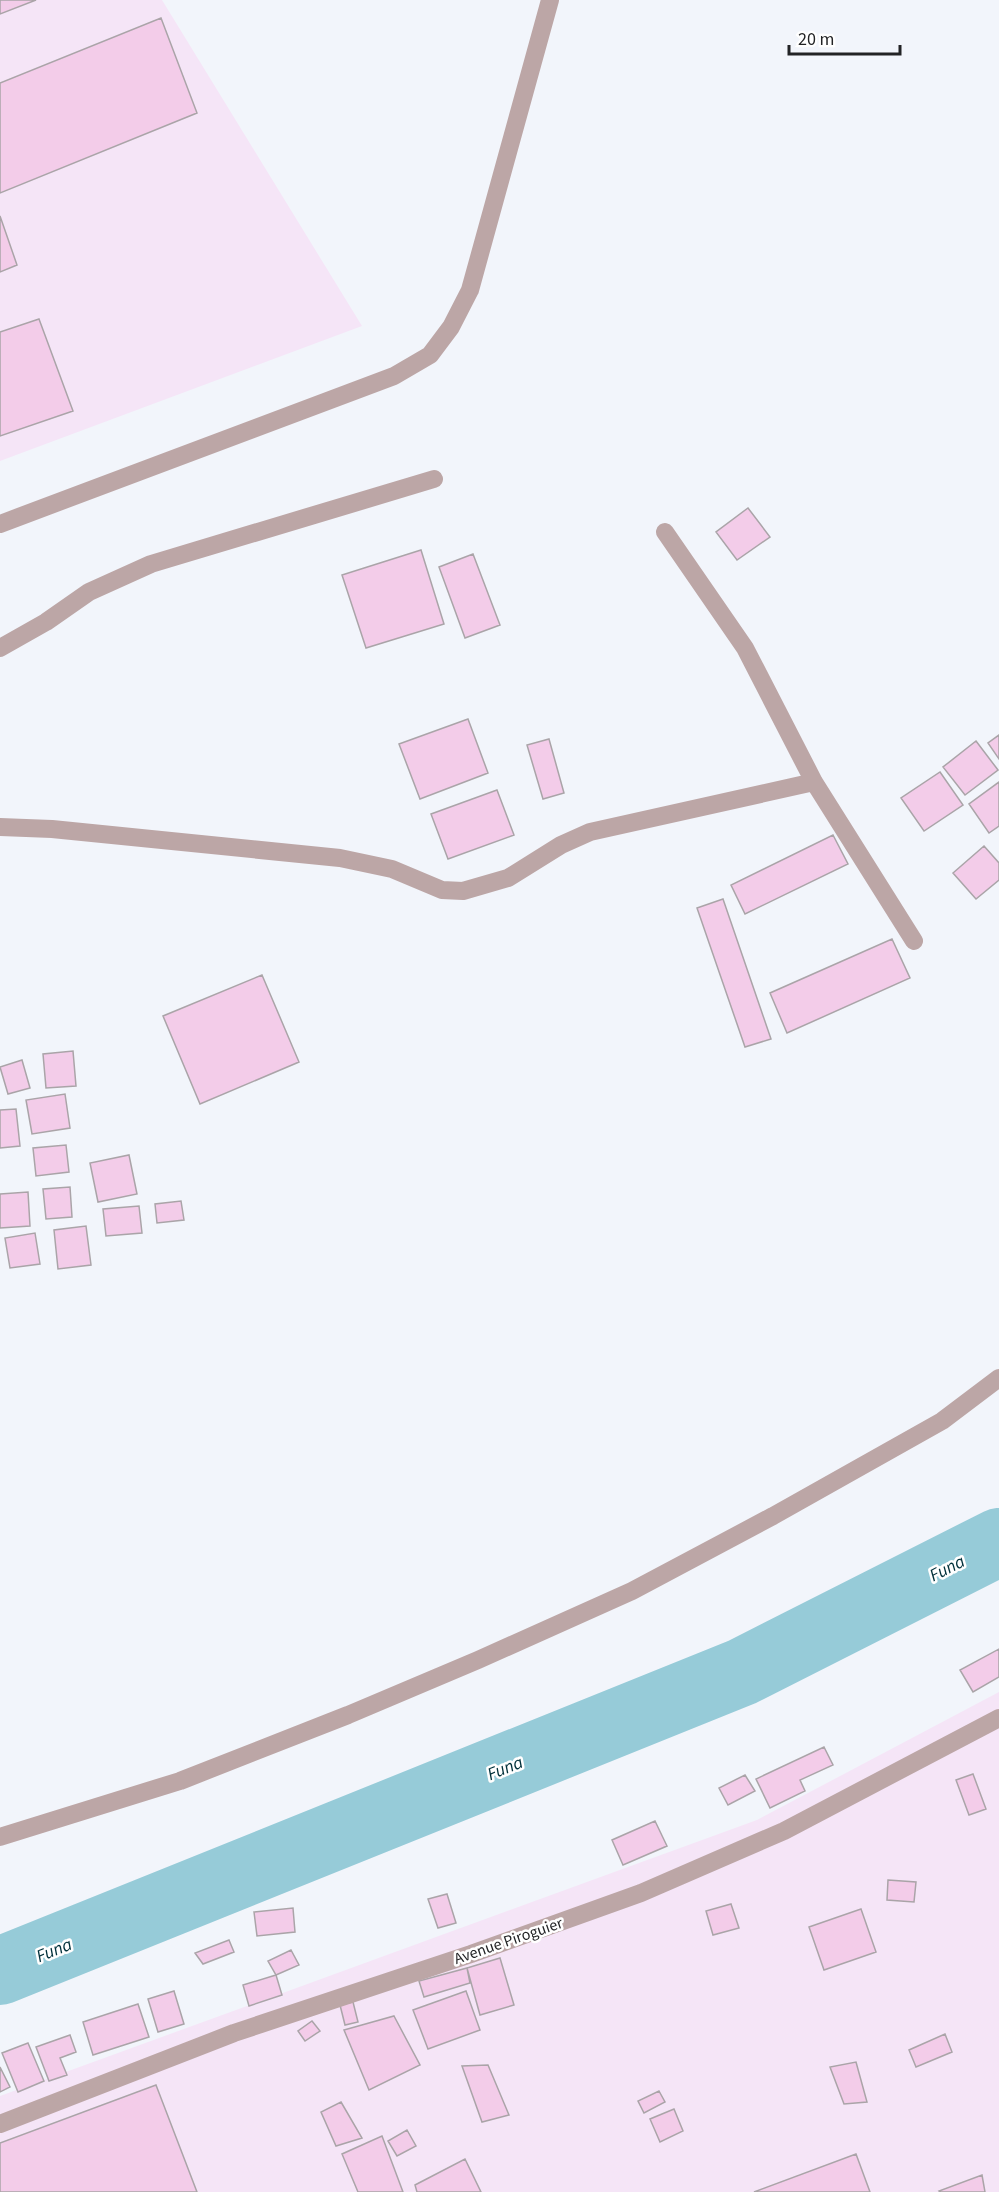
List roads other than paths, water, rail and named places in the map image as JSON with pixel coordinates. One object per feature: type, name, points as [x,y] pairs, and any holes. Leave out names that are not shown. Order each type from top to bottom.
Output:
[{"type":"street","points":[[0,524],[394,376],[430,355],[451,327],[470,290],[550,0]]},
{"type":"street","points":[[0,648],[46,622],[89,592],[152,564],[434,479]]},
{"type":"street","points":[[665,532],[745,648],[813,782],[914,941]]},
{"type":"street","points":[[0,827],[52,829],[340,858],[392,868],[442,890],[463,891],[508,878],[561,845],[590,832],[813,782]]},
{"type":"street","points":[[0,1837],[190,1777],[359,1710],[632,1591],[773,1516],[942,1421],[999,1378]]},
{"type":"street","name":"Avenue Piroguier","points":[[0,2124],[234,2033],[471,1954],[641,1893],[784,1831],[999,1718]]},
{"type":"waterway","name":"Funa","points":[[0,1971],[742,1672],[999,1542]]}]
